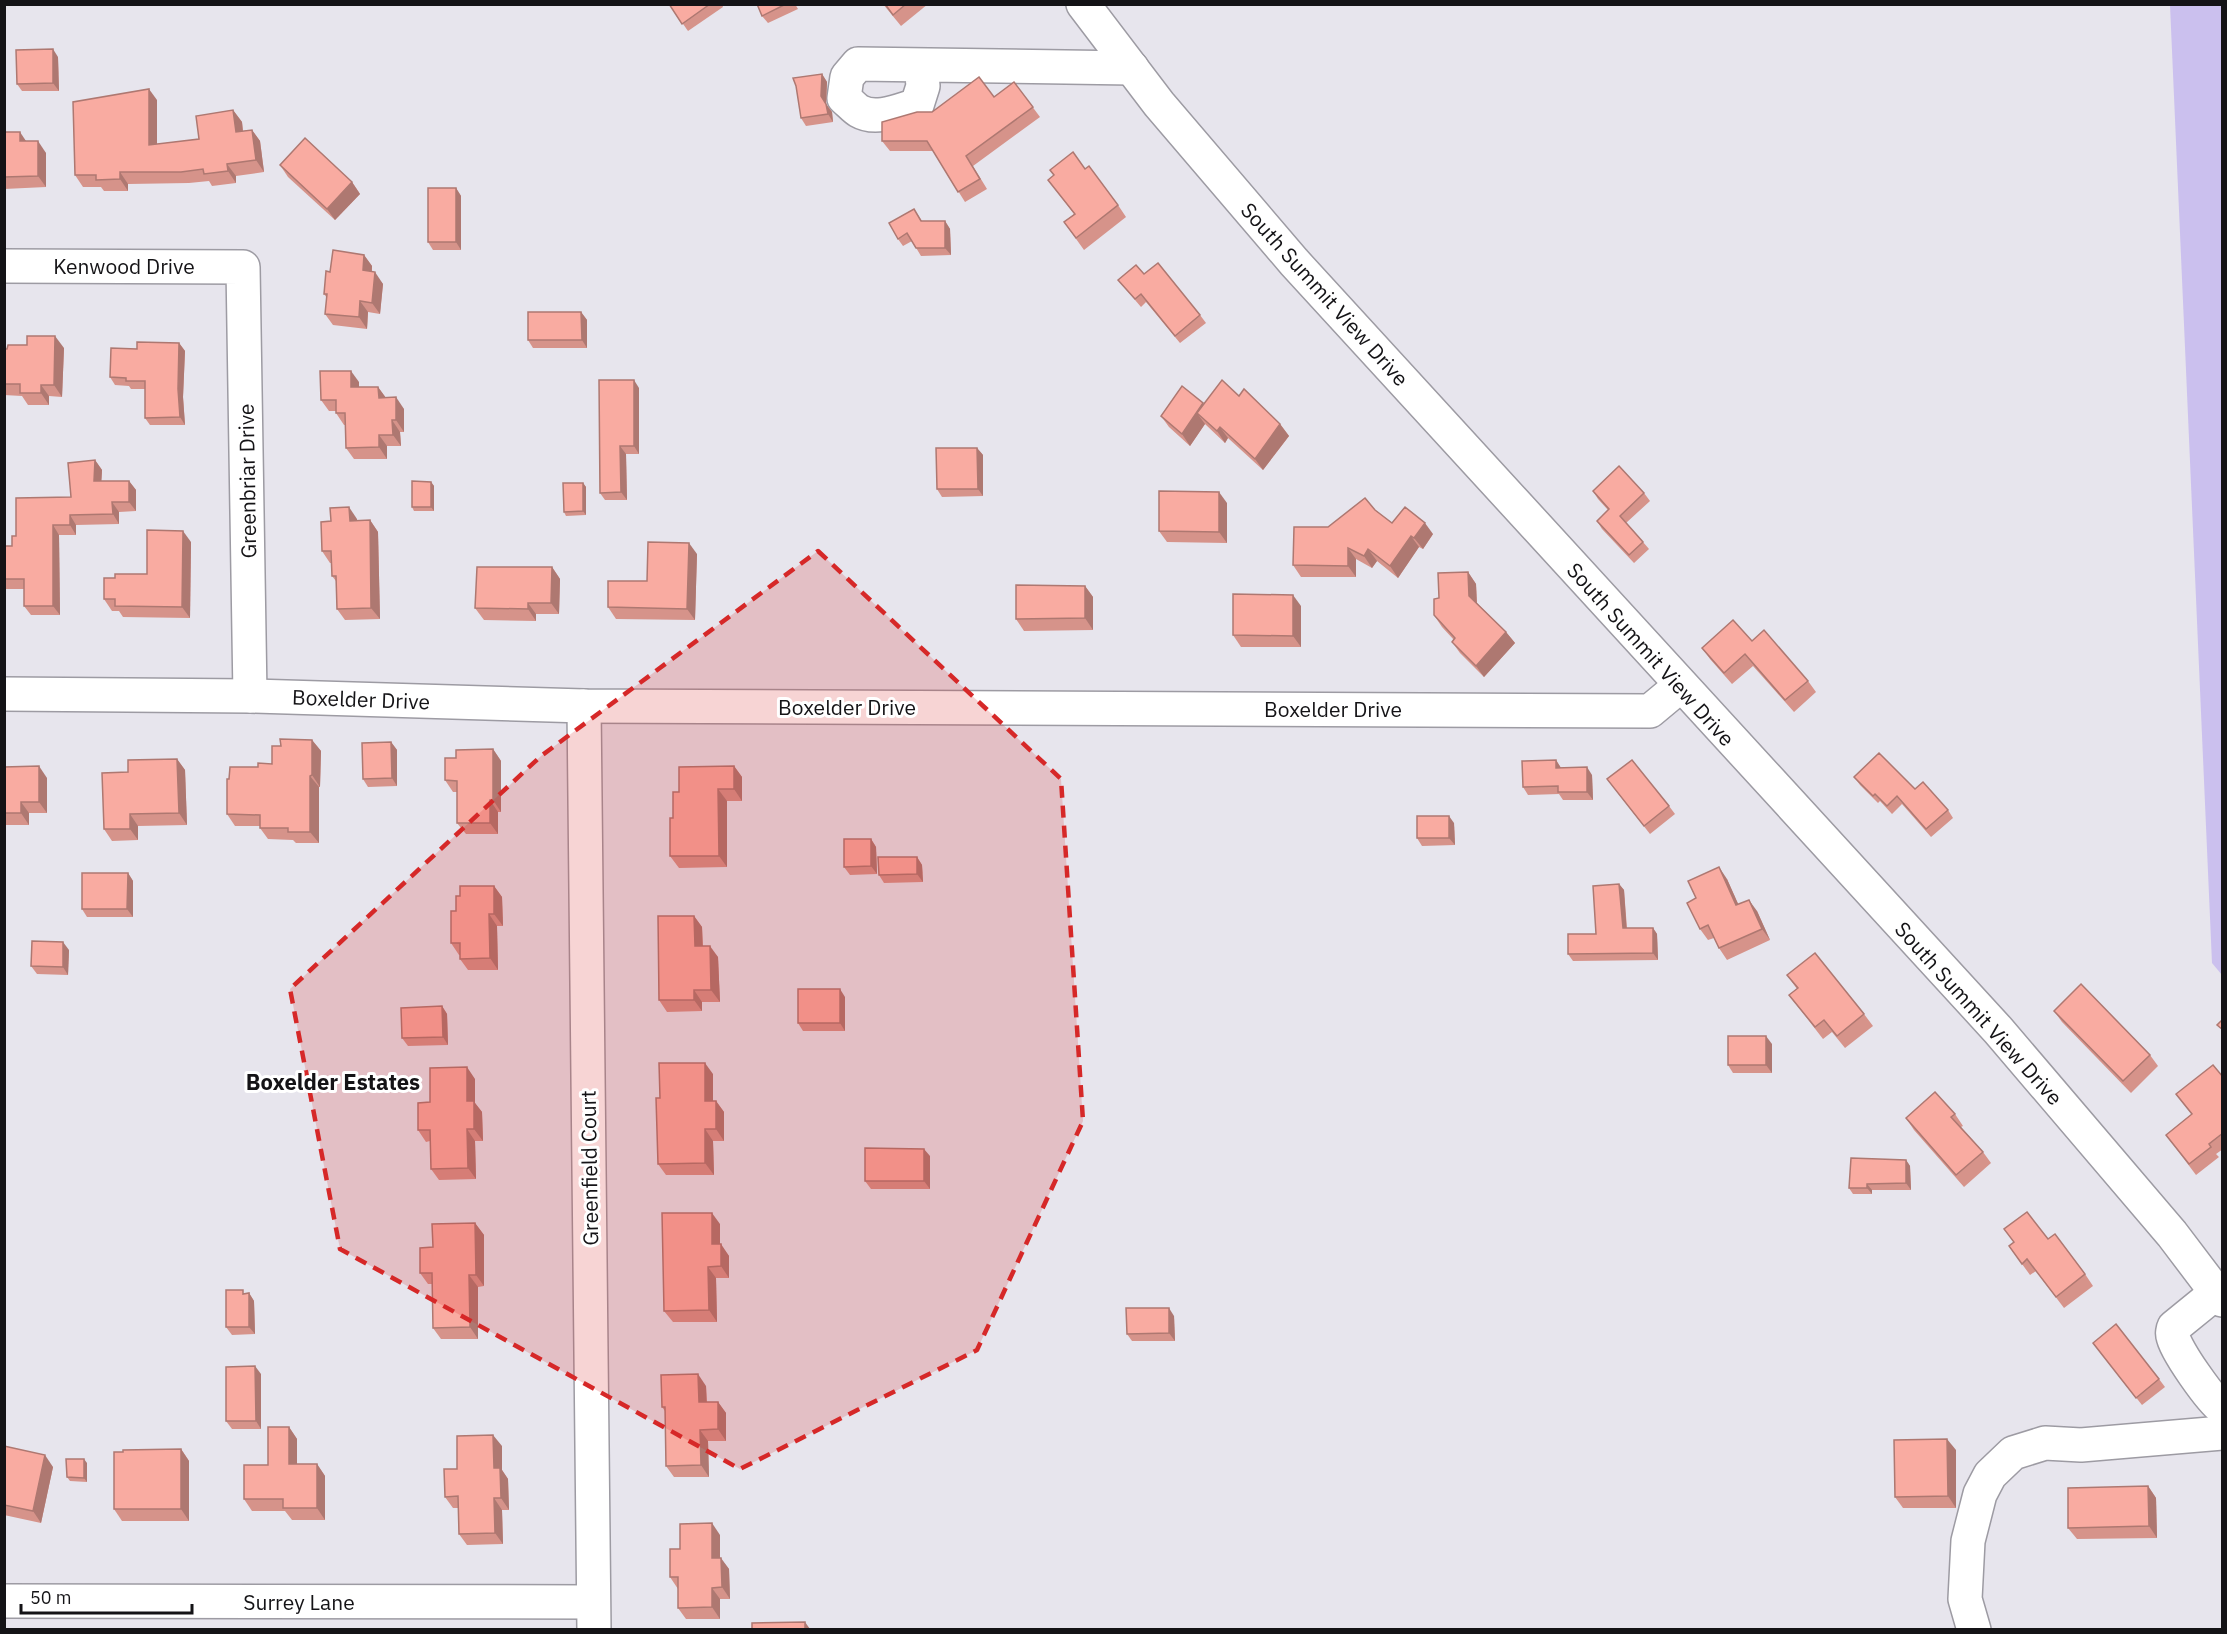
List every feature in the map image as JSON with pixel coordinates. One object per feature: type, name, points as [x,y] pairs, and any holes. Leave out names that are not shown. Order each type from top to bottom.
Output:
[{"type":"street","name":"South Summit View Drive","points":[[1083,4],[1159,104],[1294,262],[1680,686],[1998,1030],[2172,1234],[2220,1296]]},
{"type":"street","points":[[921,65],[1132,68]]},
{"type":"street","name":"Kenwood Drive","points":[[4,266],[243,267]]},
{"type":"street","name":"Greenbriar Drive","points":[[243,267],[250,696]]},
{"type":"street","name":"Boxelder Drive","points":[[4,694],[250,696],[584,706],[1650,711],[1680,686]]},
{"type":"street","name":"Greenfield Court","points":[[584,706],[593,1616]]},
{"type":"street","points":[[2220,1296],[2174,1327],[2172,1335],[2177,1347],[2207,1392],[2223,1408]]},
{"type":"street","points":[[1974,1629],[1965,1599],[1968,1541],[1980,1494],[1990,1475],[2013,1453],[2045,1443],[2081,1445],[2223,1433]]},
{"type":"street","name":"Surrey Lane","points":[[4,1601],[593,1616]]},
{"type":"highlighted area","points":[[818,551],[1061,779],[1083,1121],[977,1350],[740,1469],[340,1249],[290,989],[541,756]]},
{"type":"shaded area","points":[[2170,5],[2222,5],[2222,975],[2212,963]]},
{"type":"building","points":[[669,4],[710,4],[682,24]]},
{"type":"building","points":[[757,4],[786,4],[762,16]]},
{"type":"building","points":[[885,4],[906,4],[893,15]]},
{"type":"building","points":[[53,49],[53,83],[17,84],[16,50]]},
{"type":"building","points":[[822,74],[821,96],[828,114],[801,118],[793,78]]},
{"type":"building","points":[[979,77],[994,97],[1014,82],[1033,107],[966,156],[980,179],[958,192],[927,141],[882,141],[882,122],[917,112],[932,112]]},
{"type":"building","points":[[149,89],[149,145],[199,139],[196,116],[233,110],[236,132],[252,130],[256,160],[227,164],[228,171],[204,174],[203,169],[181,172],[120,172],[120,179],[96,180],[96,175],[75,175],[73,102]]},
{"type":"building","points":[[4,132],[20,132],[20,141],[38,141],[38,176],[4,177]]},
{"type":"building","points":[[305,138],[352,182],[327,209],[280,165]]},
{"type":"building","points":[[1073,152],[1085,169],[1089,166],[1118,205],[1076,238],[1064,222],[1075,214],[1048,180],[1054,175],[1050,170]]},
{"type":"building","points":[[428,188],[456,188],[456,242],[428,242]]},
{"type":"building","points":[[914,209],[921,221],[945,221],[945,248],[916,248],[907,233],[898,239],[889,223]]},
{"type":"building","points":[[333,250],[364,255],[363,270],[375,272],[372,303],[360,301],[359,317],[325,314],[326,271],[330,272]]},
{"type":"building","points":[[1158,263],[1200,315],[1175,336],[1141,294],[1135,299],[1118,280],[1136,265],[1144,274]]},
{"type":"building","points":[[528,312],[581,312],[582,340],[528,340]]},
{"type":"building","points":[[27,336],[55,336],[54,385],[41,385],[41,393],[20,393],[20,384],[4,384],[4,349],[7,349],[8,345],[27,345]]},
{"type":"building","points":[[137,342],[179,343],[180,417],[145,418],[145,381],[126,381],[126,378],[110,377],[111,348],[137,349]]},
{"type":"building","points":[[320,371],[351,371],[351,387],[378,387],[379,398],[396,397],[396,420],[392,420],[393,435],[379,435],[379,447],[346,448],[345,413],[336,413],[336,400],[321,400]]},
{"type":"building","points":[[599,380],[634,380],[634,446],[620,446],[621,492],[600,493]]},
{"type":"building","points":[[1222,380],[1239,396],[1244,389],[1280,424],[1255,459],[1220,427],[1217,431],[1197,413]]},
{"type":"building","points":[[1182,386],[1203,403],[1182,434],[1161,416]]},
{"type":"building","points":[[936,448],[977,448],[978,489],[937,489]]},
{"type":"building","points":[[95,460],[94,481],[129,481],[129,502],[112,502],[113,514],[70,515],[70,525],[53,525],[53,606],[24,606],[24,579],[4,579],[4,546],[12,546],[12,536],[16,536],[16,498],[71,497],[68,463]]},
{"type":"building","points":[[1619,466],[1644,493],[1620,516],[1643,542],[1629,555],[1597,521],[1609,509],[1593,491]]},
{"type":"building","points":[[412,481],[431,482],[431,507],[412,507]]},
{"type":"building","points":[[563,483],[583,483],[583,511],[564,512]]},
{"type":"building","points":[[1159,491],[1219,492],[1219,532],[1159,531]]},
{"type":"building","points":[[1365,498],[1375,510],[1392,523],[1405,507],[1425,523],[1414,538],[1411,536],[1390,566],[1368,549],[1364,556],[1348,548],[1348,566],[1293,565],[1294,527],[1328,527]]},
{"type":"building","points":[[349,507],[350,521],[370,520],[371,608],[337,609],[336,576],[332,576],[331,551],[322,551],[321,522],[331,521],[330,508]]},
{"type":"building","points":[[147,530],[183,531],[182,607],[115,606],[115,599],[104,599],[104,578],[115,578],[115,574],[147,574]]},
{"type":"building","points":[[648,542],[689,543],[687,609],[608,607],[608,581],[647,581]]},
{"type":"building","points":[[477,567],[552,567],[551,603],[528,603],[528,609],[475,608]]},
{"type":"building","points":[[1468,572],[1469,596],[1506,632],[1476,666],[1452,642],[1455,638],[1434,615],[1434,599],[1439,598],[1438,573]]},
{"type":"building","points":[[1016,585],[1085,586],[1085,618],[1016,619]]},
{"type":"building","points":[[1233,594],[1293,595],[1293,636],[1233,635]]},
{"type":"building","points":[[1733,620],[1752,641],[1764,630],[1808,681],[1785,700],[1745,654],[1724,673],[1702,648]]},
{"type":"building","points":[[280,739],[312,740],[310,832],[288,832],[288,828],[260,828],[260,815],[227,814],[227,779],[229,779],[230,767],[258,767],[258,763],[272,764],[272,746],[281,746]]},
{"type":"building","points":[[391,742],[392,778],[363,779],[362,743]]},
{"type":"building","points":[[493,749],[493,800],[490,800],[490,823],[457,823],[457,781],[445,780],[445,758],[456,758],[456,750]]},
{"type":"building","points":[[1879,753],[1915,789],[1923,782],[1948,810],[1926,829],[1897,796],[1887,806],[1875,794],[1873,796],[1854,777]]},
{"type":"building","points":[[177,759],[179,813],[130,814],[130,829],[104,829],[102,773],[128,772],[128,760]]},
{"type":"building","points":[[1556,760],[1556,768],[1587,767],[1587,792],[1558,792],[1558,786],[1523,787],[1522,761]]},
{"type":"building","points":[[1632,760],[1669,806],[1644,826],[1607,779]]},
{"type":"building","points":[[39,766],[39,802],[21,802],[21,813],[4,813],[4,767]]},
{"type":"building","points":[[734,766],[734,789],[718,789],[719,856],[670,856],[670,818],[673,818],[673,792],[679,792],[679,767]]},
{"type":"building","points":[[1417,816],[1449,816],[1449,838],[1417,838]]},
{"type":"building","points":[[844,839],[871,839],[871,866],[844,867]]},
{"type":"building","points":[[878,857],[917,857],[917,874],[879,875]]},
{"type":"building","points":[[1719,867],[1736,905],[1749,900],[1762,929],[1719,948],[1708,925],[1700,929],[1687,903],[1696,898],[1688,881]]},
{"type":"building","points":[[82,873],[128,873],[127,909],[82,909]]},
{"type":"building","points":[[1619,884],[1623,928],[1653,928],[1653,953],[1568,954],[1568,934],[1596,934],[1593,886]]},
{"type":"building","points":[[460,886],[494,886],[494,914],[489,914],[490,958],[460,959],[460,943],[451,943],[451,911],[456,911],[456,896],[460,896]]},
{"type":"building","points":[[658,916],[694,916],[695,946],[710,946],[711,990],[694,990],[694,1000],[659,1000]]},
{"type":"building","points":[[32,941],[63,942],[63,967],[31,966]]},
{"type":"building","points":[[1815,953],[1864,1014],[1837,1036],[1824,1020],[1815,1027],[1789,995],[1798,988],[1787,975]]},
{"type":"building","points":[[2081,984],[2150,1055],[2123,1081],[2054,1011]]},
{"type":"building","points":[[798,989],[840,989],[840,1023],[798,1023]]},
{"type":"building","points":[[442,1006],[443,1037],[402,1038],[401,1008]]},
{"type":"building","points":[[2223,1019],[2223,1030],[2217,1025]]},
{"type":"building","points":[[1728,1036],[1766,1036],[1766,1065],[1728,1065]]},
{"type":"building","points":[[659,1063],[705,1063],[705,1101],[716,1101],[716,1129],[705,1129],[705,1163],[658,1164],[656,1098],[660,1098]]},
{"type":"building","points":[[2213,1065],[2223,1077],[2223,1133],[2209,1144],[2211,1147],[2189,1164],[2166,1135],[2192,1114],[2176,1094]]},
{"type":"building","points":[[467,1067],[467,1101],[474,1101],[474,1129],[467,1129],[468,1168],[431,1169],[430,1130],[418,1130],[418,1103],[430,1102],[430,1068]]},
{"type":"building","points":[[1935,1092],[1955,1114],[1951,1117],[1983,1152],[1956,1175],[1906,1118]]},
{"type":"building","points":[[865,1148],[924,1149],[924,1181],[865,1181]]},
{"type":"building","points":[[1851,1158],[1906,1160],[1906,1183],[1867,1184],[1867,1188],[1849,1188]]},
{"type":"building","points":[[2027,1212],[2048,1239],[2055,1234],[2085,1274],[2056,1297],[2027,1259],[2022,1264],[2009,1246],[2014,1242],[2004,1229]]},
{"type":"building","points":[[662,1213],[712,1213],[712,1244],[721,1244],[721,1266],[708,1267],[709,1310],[664,1311]]},
{"type":"building","points":[[475,1223],[476,1275],[469,1275],[470,1327],[433,1328],[432,1273],[420,1273],[420,1248],[433,1247],[432,1224]]},
{"type":"building","points":[[226,1290],[243,1290],[243,1294],[249,1293],[249,1327],[226,1327]]},
{"type":"building","points":[[1126,1308],[1169,1308],[1169,1333],[1127,1334]]},
{"type":"building","points":[[2116,1324],[2159,1379],[2136,1398],[2093,1343]]},
{"type":"building","points":[[255,1366],[256,1421],[226,1421],[226,1367]]},
{"type":"building","points":[[698,1374],[699,1402],[718,1402],[718,1429],[700,1430],[701,1465],[666,1466],[665,1407],[662,1407],[661,1375]]},
{"type":"building","points":[[268,1427],[289,1427],[289,1464],[317,1464],[317,1508],[283,1508],[283,1499],[244,1499],[244,1465],[268,1465]]},
{"type":"building","points":[[493,1435],[494,1468],[500,1468],[501,1498],[494,1498],[495,1533],[459,1534],[458,1496],[445,1497],[444,1469],[457,1469],[457,1436]]},
{"type":"building","points":[[1947,1439],[1948,1496],[1895,1497],[1894,1440]]},
{"type":"building","points":[[4,1446],[45,1455],[33,1511],[4,1505]]},
{"type":"building","points":[[181,1449],[181,1509],[114,1509],[114,1452]]},
{"type":"building","points":[[66,1459],[84,1459],[84,1478],[67,1477]]},
{"type":"building","points":[[2148,1486],[2149,1526],[2068,1528],[2068,1488]]},
{"type":"building","points":[[712,1523],[712,1558],[721,1558],[722,1587],[712,1588],[712,1607],[678,1608],[678,1577],[670,1577],[670,1549],[680,1549],[680,1524]]},
{"type":"building","points":[[805,1622],[805,1629],[752,1629],[752,1623]]},
{"type":"district","name":"Boxelder Estates","points":[[333,1081]]}]
